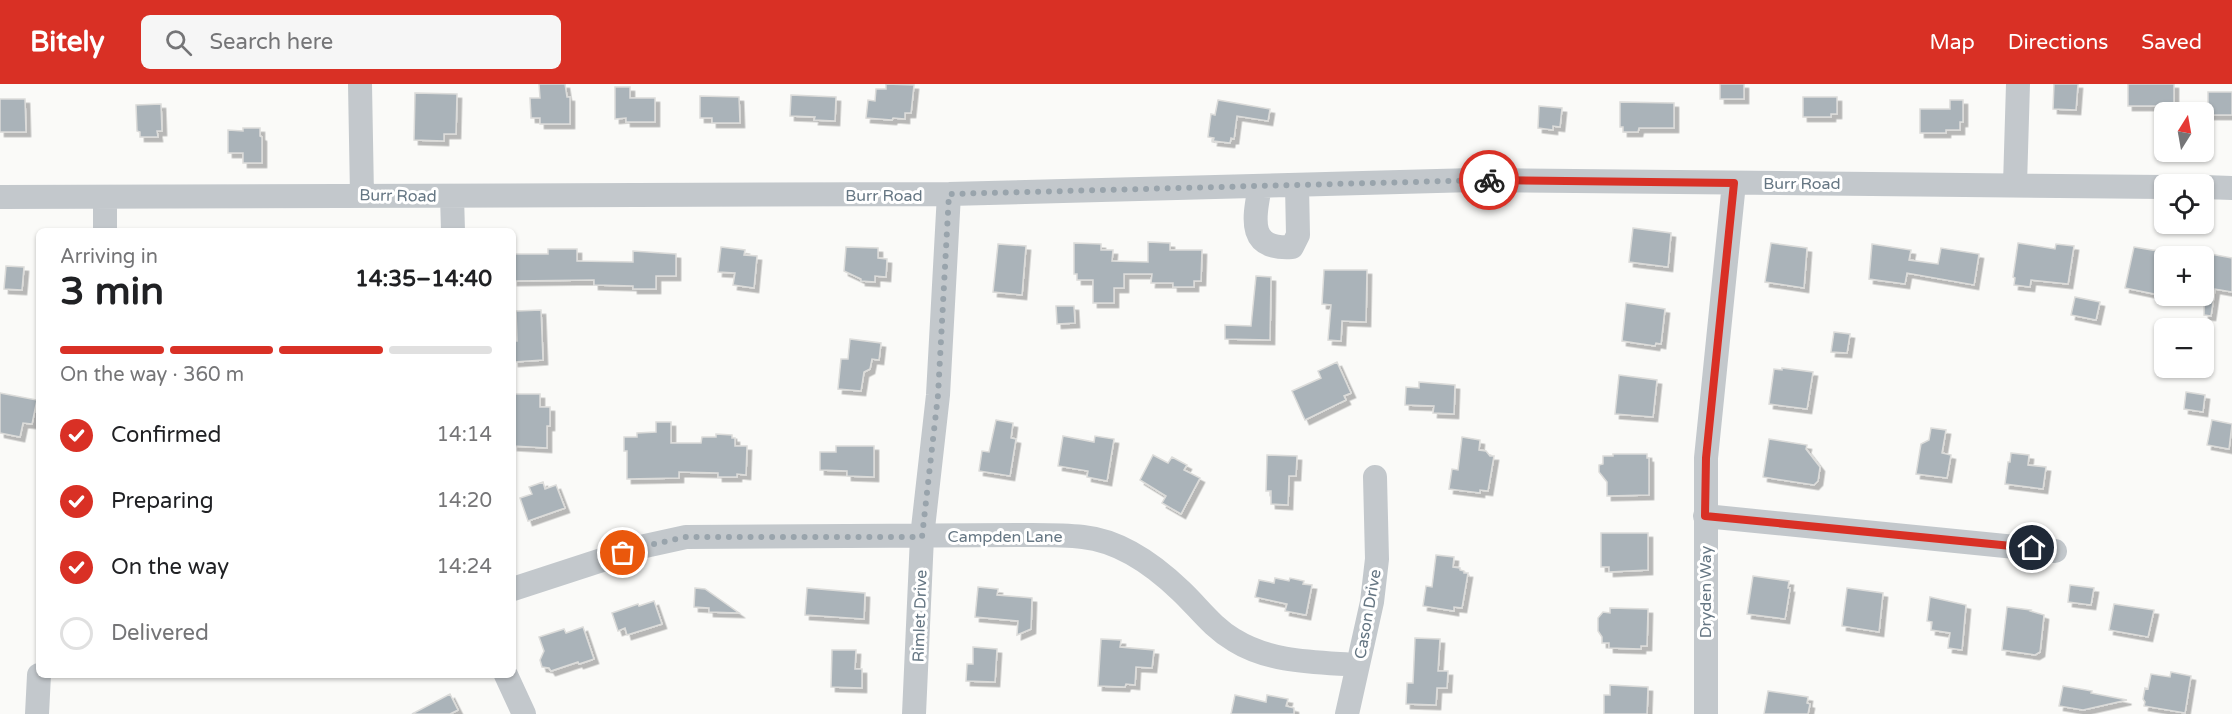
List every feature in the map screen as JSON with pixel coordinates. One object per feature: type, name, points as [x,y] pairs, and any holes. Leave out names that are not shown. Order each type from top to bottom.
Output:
[{"type":"street","points":[[360,84],[362,195]]},
{"type":"street","points":[[2015,185],[2018,84]]},
{"type":"street","name":"Burr Road","points":[[0,196],[949,194],[1474,180],[2154,187]]},
{"type":"street","name":"Dryden Way","points":[[1706,714],[1706,458],[1734,183]]},
{"type":"street","points":[[1260,186],[1255,214],[1255,231],[1263,241],[1275,248],[1292,247],[1298,235],[1297,185]]},
{"type":"street","points":[[2214,187],[2232,188]]},
{"type":"street","name":"Rimlet Drive","points":[[914,714],[922,537],[938,395],[949,194]]},
{"type":"street","points":[[452,196],[453,228]]},
{"type":"street","points":[[105,197],[105,228]]},
{"type":"street","name":"Cason Drive","points":[[1347,714],[1372,602],[1377,559],[1375,477]]},
{"type":"street","points":[[1705,516],[2055,550]]},
{"type":"street","name":"Campden Lane","points":[[516,588],[645,546],[686,537],[1032,535],[1084,537],[1122,547],[1153,566],[1182,592],[1206,619],[1235,641],[1274,657],[1358,665]]},
{"type":"street","points":[[37,714],[39,678]]},
{"type":"street","points":[[507,678],[524,714]]},
{"type":"building","points":[[539,84],[565,84],[567,97],[570,97],[570,124],[540,124],[540,118],[531,118],[530,98],[540,98]]},
{"type":"building","points":[[886,84],[914,85],[911,113],[905,113],[905,119],[866,118],[868,100],[875,101],[876,89],[886,89]]},
{"type":"building","points":[[1720,84],[1744,84],[1744,99],[1720,99]]},
{"type":"building","points":[[2054,84],[2078,84],[2076,110],[2053,109]]},
{"type":"building","points":[[2128,84],[2174,84],[2174,102],[2154,102],[2154,106],[2128,106]]},
{"type":"building","points":[[615,87],[630,87],[630,98],[655,98],[655,122],[626,122],[626,118],[615,119]]},
{"type":"building","points":[[2208,92],[2232,92],[2232,115],[2214,115],[2214,102],[2208,102]]},
{"type":"building","points":[[415,93],[457,94],[456,134],[444,134],[444,141],[414,140]]},
{"type":"building","points":[[791,95],[836,97],[835,121],[790,116]]},
{"type":"building","points":[[700,96],[739,97],[740,123],[712,123],[712,118],[700,118]]},
{"type":"building","points":[[1803,97],[1837,97],[1837,114],[1831,114],[1831,117],[1803,117]]},
{"type":"building","points":[[0,99],[25,99],[26,132],[0,132]]},
{"type":"building","points":[[1218,100],[1270,109],[1268,121],[1237,116],[1234,139],[1231,138],[1230,143],[1213,141],[1214,138],[1208,137],[1211,114],[1215,115]]},
{"type":"building","points":[[1950,100],[1963,100],[1963,122],[1960,122],[1960,130],[1946,130],[1946,133],[1920,133],[1920,109],[1950,109]]},
{"type":"building","points":[[1620,102],[1674,103],[1674,128],[1639,128],[1638,132],[1623,132],[1623,127],[1620,127]]},
{"type":"building","points":[[161,104],[162,131],[157,131],[158,137],[140,137],[140,132],[137,131],[136,105]]},
{"type":"building","points":[[1539,106],[1562,108],[1560,127],[1553,126],[1553,130],[1538,128]]},
{"type":"building","points":[[243,128],[260,128],[262,163],[243,163],[243,153],[228,153],[228,130],[243,131]]},
{"type":"building","points":[[1633,228],[1671,233],[1668,267],[1629,262]]},
{"type":"building","points":[[1148,242],[1170,243],[1170,250],[1202,250],[1201,281],[1194,281],[1194,287],[1173,287],[1173,283],[1151,283],[1152,274],[1124,274],[1124,288],[1114,288],[1114,303],[1093,303],[1093,280],[1077,280],[1077,274],[1074,274],[1074,243],[1101,244],[1101,250],[1113,250],[1112,261],[1148,262]]},
{"type":"building","points":[[1771,243],[1807,248],[1804,288],[1765,282]]},
{"type":"building","points":[[2018,243],[2055,249],[2056,244],[2074,246],[2068,284],[2031,280],[2030,287],[2014,285]]},
{"type":"building","points":[[998,244],[1026,246],[1022,295],[993,292]]},
{"type":"building","points":[[1872,244],[1911,250],[1909,260],[1938,264],[1941,248],[1979,254],[1974,285],[1907,273],[1905,284],[1869,279]]},
{"type":"building","points":[[721,247],[745,250],[744,255],[757,256],[754,288],[733,285],[735,273],[718,272]]},
{"type":"building","points":[[846,247],[878,248],[878,258],[887,259],[886,277],[875,276],[875,282],[861,281],[844,271]]},
{"type":"building","points":[[2134,247],[2154,250],[2154,294],[2125,288]]},
{"type":"building","points":[[548,249],[577,249],[577,261],[633,262],[633,251],[676,254],[676,276],[656,276],[656,289],[594,285],[594,280],[516,281],[516,254],[548,254]]},
{"type":"building","points":[[2214,255],[2232,258],[2232,292],[2215,289],[2214,296]]},
{"type":"building","points":[[6,266],[24,267],[22,290],[4,289]]},
{"type":"building","points":[[1324,270],[1367,270],[1366,322],[1342,321],[1341,341],[1328,340],[1331,305],[1322,304]]},
{"type":"building","points":[[1256,276],[1271,277],[1270,340],[1225,339],[1225,325],[1251,326]]},
{"type":"building","points":[[2075,297],[2100,302],[2096,320],[2071,315]]},
{"type":"building","points":[[1626,303],[1665,309],[1661,344],[1656,343],[1655,346],[1622,341]]},
{"type":"building","points":[[1056,306],[1074,306],[1075,323],[1057,324]]},
{"type":"building","points":[[2204,306],[2212,306],[2211,316],[2204,315]]},
{"type":"building","points":[[541,310],[543,360],[516,362],[516,311]]},
{"type":"building","points":[[1834,332],[1850,334],[1847,353],[1831,352]]},
{"type":"building","points":[[850,339],[881,343],[879,360],[872,359],[870,369],[864,372],[861,391],[838,389],[841,359],[848,359]]},
{"type":"building","points":[[1337,362],[1351,393],[1344,396],[1346,400],[1305,420],[1292,391],[1321,378],[1318,371]]},
{"type":"building","points":[[1782,368],[1813,372],[1807,409],[1769,404],[1774,369],[1782,370]]},
{"type":"building","points":[[1619,375],[1657,380],[1653,417],[1615,414]]},
{"type":"building","points":[[1419,382],[1455,385],[1454,414],[1433,413],[1434,406],[1405,405],[1406,387],[1419,388]]},
{"type":"building","points":[[2186,392],[2205,395],[2203,412],[2184,409]]},
{"type":"building","points":[[0,393],[36,400],[32,424],[23,423],[20,437],[0,433]]},
{"type":"building","points":[[516,394],[540,394],[540,407],[550,407],[547,448],[516,446]]},
{"type":"building","points":[[996,420],[1013,423],[1011,438],[1016,439],[1010,476],[979,471],[982,451],[989,452]]},
{"type":"building","points":[[2212,420],[2232,424],[2229,449],[2207,445]]},
{"type":"building","points":[[656,422],[671,422],[671,443],[701,443],[702,437],[716,437],[716,434],[732,435],[732,438],[735,438],[735,446],[747,446],[746,475],[718,477],[718,473],[679,472],[679,478],[627,479],[627,451],[624,451],[624,437],[637,437],[637,433],[656,432]]},
{"type":"building","points":[[1931,428],[1946,430],[1942,453],[1951,455],[1947,478],[1916,474],[1921,444],[1929,440]]},
{"type":"building","points":[[1063,436],[1094,442],[1095,436],[1114,439],[1107,481],[1087,477],[1088,471],[1058,466]]},
{"type":"building","points":[[1462,437],[1480,440],[1479,450],[1494,456],[1488,491],[1480,490],[1480,493],[1449,489],[1452,469],[1458,470]]},
{"type":"building","points":[[1769,439],[1807,445],[1806,449],[1820,467],[1818,481],[1814,485],[1763,477]]},
{"type":"building","points":[[836,446],[874,446],[874,477],[847,476],[847,471],[820,470],[820,452],[836,452]]},
{"type":"building","points":[[2011,453],[2029,455],[2028,465],[2046,467],[2043,489],[2005,484]]},
{"type":"building","points":[[1613,454],[1647,454],[1649,458],[1649,495],[1607,496],[1607,482],[1599,472],[1599,465],[1603,464],[1603,456],[1613,456]]},
{"type":"building","points":[[1153,455],[1168,463],[1172,457],[1187,465],[1184,470],[1200,478],[1181,514],[1162,503],[1166,496],[1140,480]]},
{"type":"building","points":[[1267,455],[1297,456],[1296,476],[1289,476],[1288,505],[1271,504],[1271,491],[1266,491]]},
{"type":"building","points":[[543,482],[545,489],[556,485],[565,508],[528,521],[520,498],[532,494],[529,487]]},
{"type":"building","points":[[1601,533],[1648,533],[1648,570],[1609,572],[1609,567],[1601,567]]},
{"type":"building","points":[[1436,555],[1454,557],[1453,567],[1468,573],[1462,608],[1454,607],[1454,611],[1423,606],[1426,586],[1432,587]]},
{"type":"building","points":[[1753,576],[1789,581],[1785,619],[1747,614]]},
{"type":"building","points":[[1275,578],[1289,581],[1290,578],[1312,585],[1306,615],[1285,611],[1287,604],[1255,597],[1259,580],[1274,583]]},
{"type":"building","points":[[2070,585],[2094,588],[2091,605],[2068,602]]},
{"type":"building","points":[[978,587],[998,589],[997,595],[1032,598],[1031,629],[1017,635],[1018,621],[975,617]]},
{"type":"building","points":[[695,588],[705,589],[739,613],[709,612],[709,608],[694,607]]},
{"type":"building","points":[[807,588],[865,593],[864,619],[805,615]]},
{"type":"building","points":[[1847,588],[1883,593],[1879,632],[1842,626]]},
{"type":"building","points":[[1930,597],[1966,605],[1962,650],[1948,648],[1950,633],[1931,630],[1932,622],[1927,621]]},
{"type":"building","points":[[654,601],[662,624],[627,635],[625,628],[618,631],[612,613]]},
{"type":"building","points":[[2114,604],[2154,610],[2148,637],[2109,630]]},
{"type":"building","points":[[2007,607],[2031,610],[2044,615],[2040,652],[2035,655],[2002,650]]},
{"type":"building","points":[[1610,608],[1648,609],[1647,646],[1641,646],[1641,649],[1609,648],[1609,643],[1602,643],[1602,637],[1598,631],[1598,618],[1603,612],[1610,613]]},
{"type":"building","points":[[583,627],[594,659],[551,671],[549,668],[542,667],[540,660],[544,651],[539,637],[564,629],[566,633]]},
{"type":"building","points":[[1415,638],[1440,639],[1438,671],[1448,671],[1447,688],[1437,688],[1436,705],[1406,704],[1407,683],[1413,683]]},
{"type":"building","points":[[1101,639],[1121,640],[1120,647],[1154,650],[1152,668],[1136,667],[1135,685],[1098,686]]},
{"type":"building","points":[[973,647],[997,649],[995,682],[966,681],[967,664],[973,664]]},
{"type":"building","points":[[832,650],[856,650],[855,669],[862,669],[862,688],[831,687]]},
{"type":"building","points":[[2171,672],[2191,676],[2185,713],[2144,706],[2145,688],[2148,689],[2151,674],[2170,677]]},
{"type":"building","points":[[1610,685],[1648,687],[1647,714],[1604,714],[1604,695],[1610,695]]},
{"type":"building","points":[[2063,686],[2127,700],[2083,710],[2059,706]]},
{"type":"building","points":[[1768,691],[1808,697],[1807,703],[1810,704],[1808,714],[1764,714]]},
{"type":"building","points":[[450,694],[458,710],[450,714],[412,714]]},
{"type":"building","points":[[1235,695],[1266,702],[1267,695],[1288,699],[1286,706],[1294,708],[1294,714],[1231,714]]},
{"type":"way so far","points":[[623,553],[686,537],[922,537],[938,395],[949,194],[1489,180]]},
{"type":"route","points":[[1489,180],[1734,183],[1706,458],[1705,516],[2032,548]]}]
